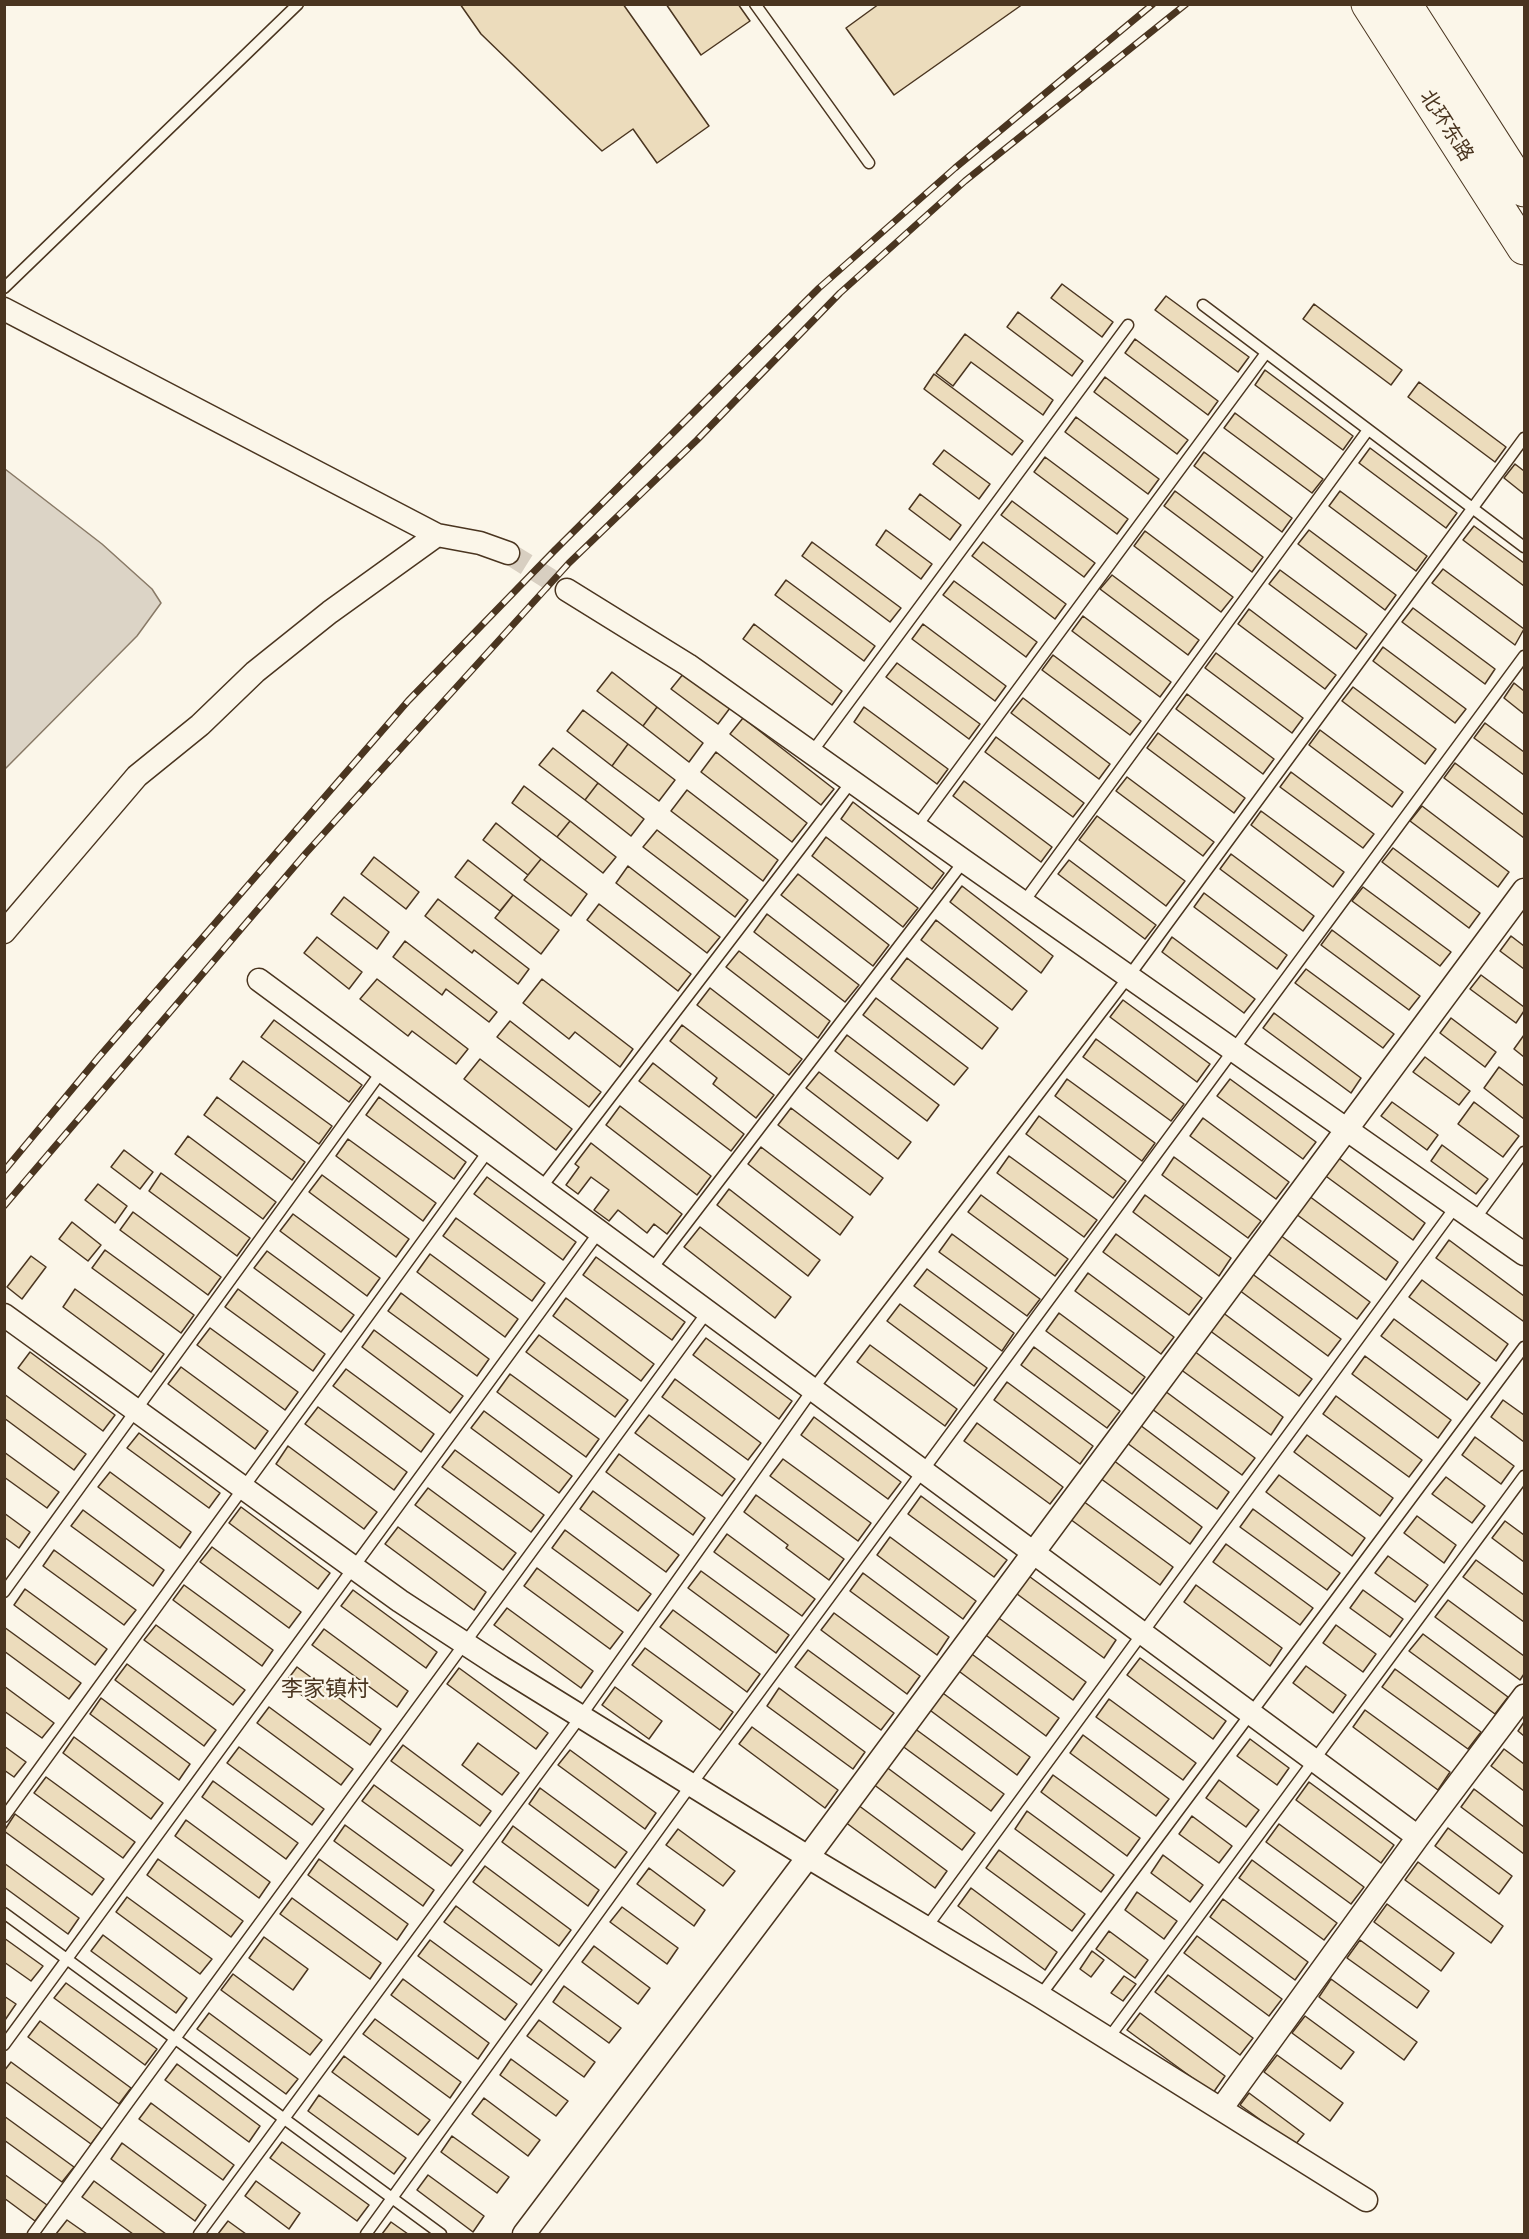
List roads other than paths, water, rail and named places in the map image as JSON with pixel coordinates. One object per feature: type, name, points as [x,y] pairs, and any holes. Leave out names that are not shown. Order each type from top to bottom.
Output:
[{"type":"main road","name":"北环东路","points":[[1368,4],[1524,248]]},
{"type":"main road","name":"北环东路","points":[[1405,4],[1524,190]]},
{"type":"street","points":[[4,309],[437,535],[480,543],[508,553]]},
{"type":"street","points":[[4,932],[137,777],[200,725],[255,672],[330,612],[437,535]]},
{"type":"street","points":[[567,590],[688,665],[1524,1254]]},
{"type":"street","points":[[524,2235],[808,1857],[1524,890]]},
{"type":"street","points":[[259,980],[1418,1837]]},
{"type":"street","points":[[4,1315],[400,1601],[466,1644],[808,1857],[1040,1996],[1366,2200]]},
{"type":"street","points":[[1221,2109],[1418,1837],[1524,1696]]},
{"type":"lane","points":[[4,288],[298,4]]},
{"type":"lane","points":[[755,4],[869,163]]},
{"type":"lane","points":[[1203,305],[1524,547]]},
{"type":"lane","points":[[812,752],[1128,325]]},
{"type":"lane","points":[[915,827],[1266,353]]},
{"type":"lane","points":[[1023,903],[1368,430]]},
{"type":"lane","points":[[199,2235],[581,1716],[813,1389],[1129,976],[1524,438]]},
{"type":"lane","points":[[366,2235],[691,1785],[1524,656]]},
{"type":"lane","points":[[541,1188],[852,781]]},
{"type":"lane","points":[[651,1270],[964,861]]},
{"type":"lane","points":[[4,1592],[382,1071]]},
{"type":"lane","points":[[4,1817],[489,1150]]},
{"type":"lane","points":[[1475,1219],[1524,1152]]},
{"type":"lane","points":[[926,1928],[1456,1206]]},
{"type":"lane","points":[[4,2045],[599,1232]]},
{"type":"lane","points":[[33,2235],[708,1311]]},
{"type":"lane","points":[[1040,1996],[1524,1347]]},
{"type":"lane","points":[[1108,2039],[1524,1476]]},
{"type":"lane","points":[[4,1913],[441,2235]]},
{"type":"tunnel","points":[[508,553],[567,590]]},
{"type":"railway","points":[[4,1171],[98,1058],[408,701],[554,551],[819,288],[955,168],[1153,4]]},
{"type":"railway","points":[[4,1206],[306,853],[569,563],[697,440],[840,293],[965,181],[1186,4]]},
{"type":"district","name":"李家镇村","points":[[325,1690]]}]
